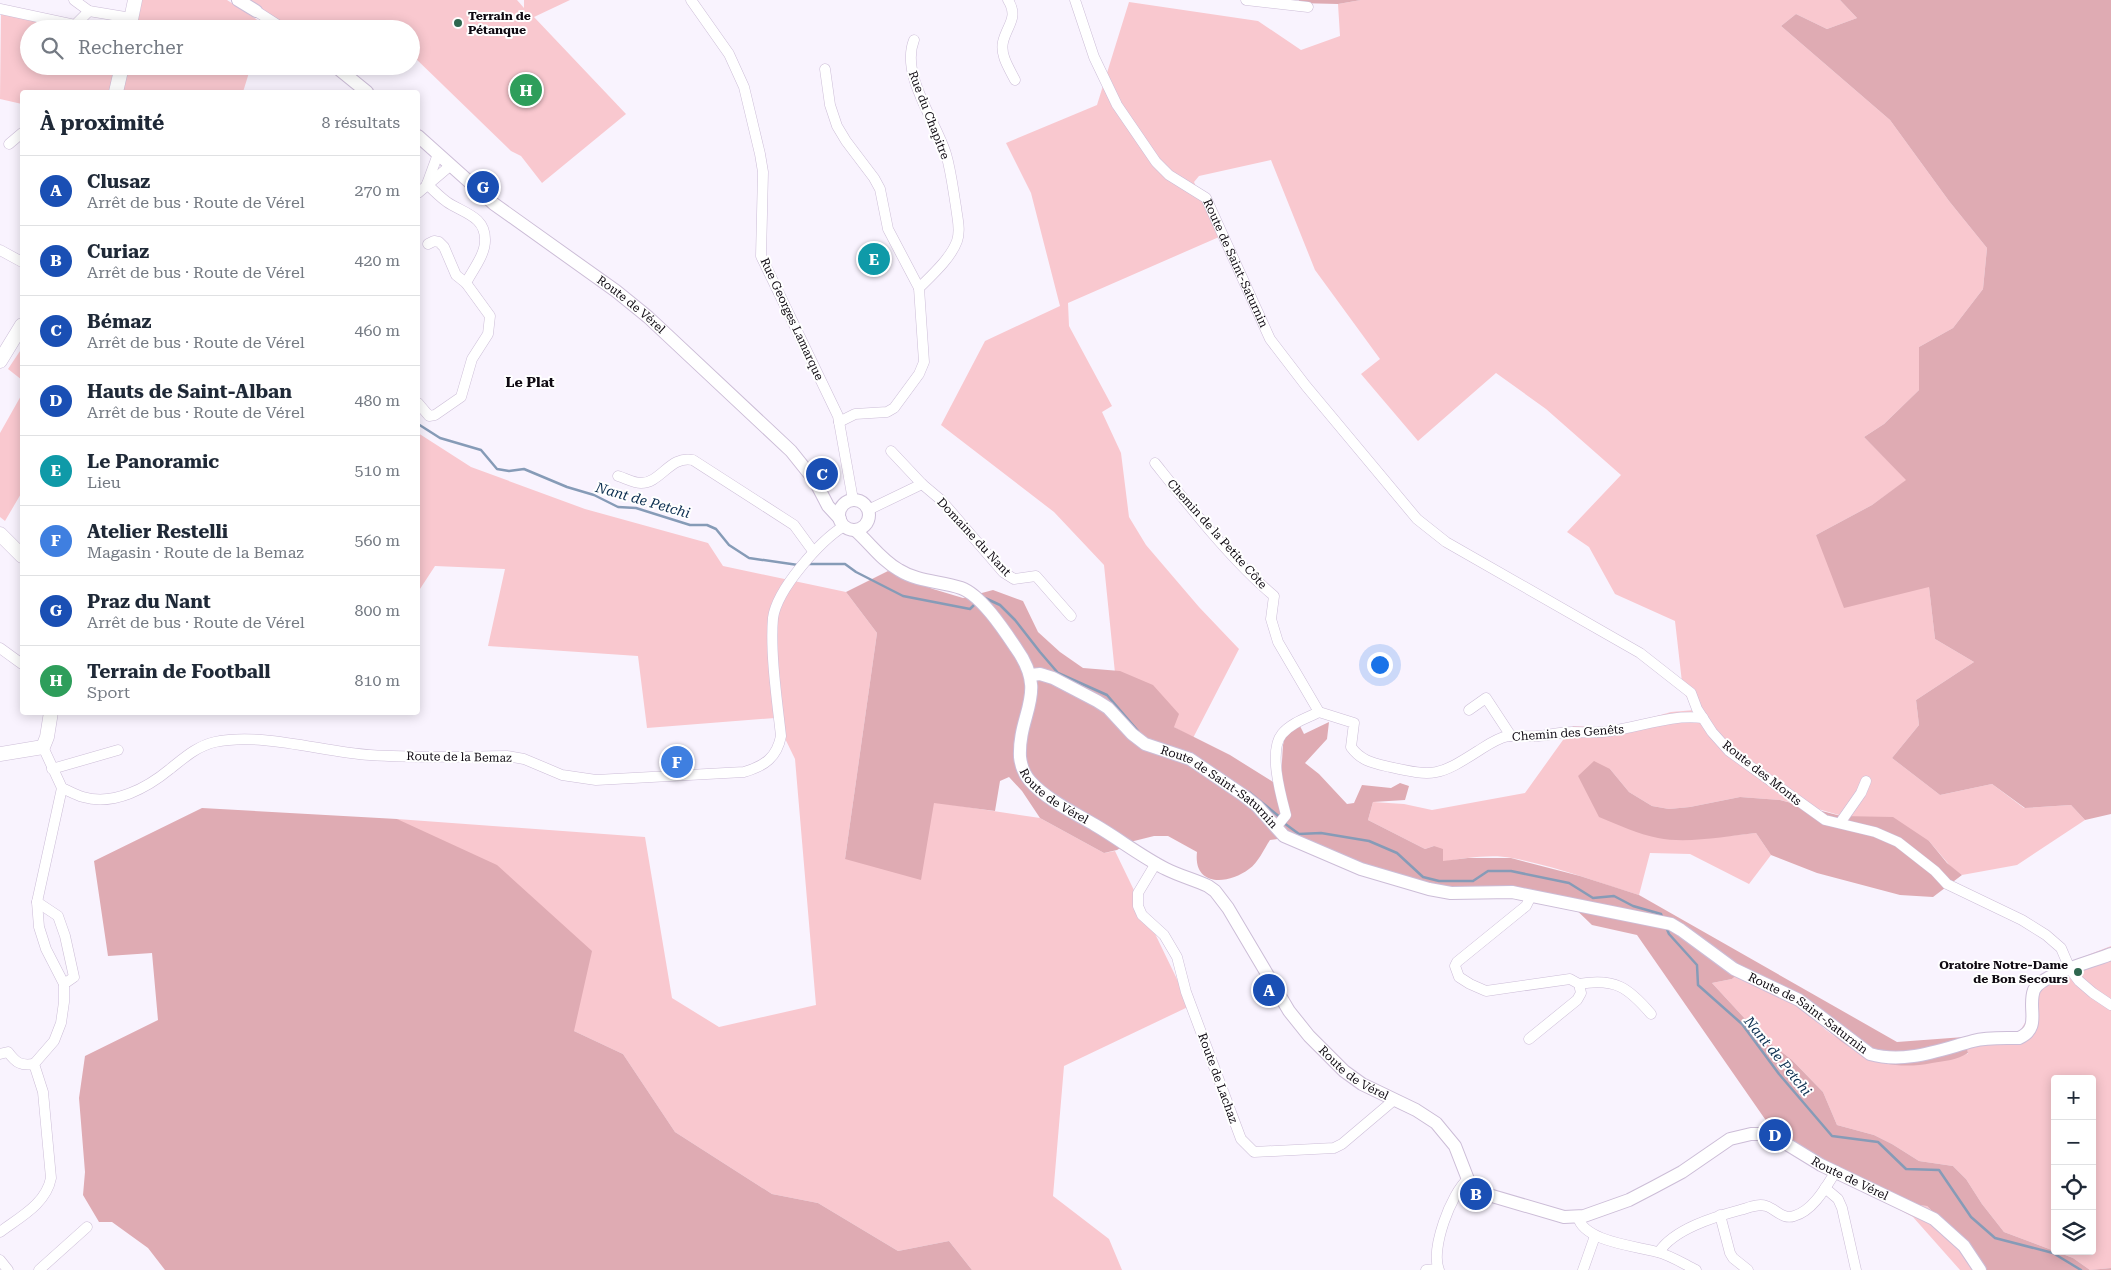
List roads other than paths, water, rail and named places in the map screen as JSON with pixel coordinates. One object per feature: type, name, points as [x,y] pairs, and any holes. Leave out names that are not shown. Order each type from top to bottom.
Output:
[{"type":"main road","points":[[131,20],[135,0]]},
{"type":"main road","points":[[116,90],[120,75]]},
{"type":"main road","points":[[0,361],[20,328]]},
{"type":"main road","points":[[0,534],[20,554]]},
{"type":"main road","points":[[0,754],[43,747],[48,737],[51,715]]},
{"type":"street","points":[[74,0],[89,11],[120,20]]},
{"type":"street","points":[[238,0],[270,20]]},
{"type":"street","name":"Rue Georges Lamarque","points":[[691,0],[729,54],[744,87],[763,172],[761,256],[839,422],[849,502]]},
{"type":"street","points":[[1008,0],[1012,7],[1012,22],[1003,42],[1004,57],[1015,80]]},
{"type":"street","name":"Route de Saint-Saturnin","points":[[1075,0],[1094,57],[1117,105],[1156,162],[1169,175],[1206,198],[1270,339],[1378,475]]},
{"type":"street","points":[[1246,0],[1308,7]]},
{"type":"street","points":[[0,9],[52,20]]},
{"type":"street","points":[[80,20],[89,11]]},
{"type":"street","name":"Rue du Chapitre","points":[[914,40],[910,51],[912,72],[946,155],[959,232],[954,247],[920,288]]},
{"type":"street","points":[[825,69],[830,105],[837,126],[880,189],[888,229],[920,288],[924,362],[920,374],[894,408],[887,412],[855,414],[839,422]]},
{"type":"street","points":[[346,75],[365,90]]},
{"type":"street","points":[[9,144],[20,135]]},
{"type":"street","name":"Route de Vérel","points":[[420,138],[509,216],[616,290],[648,316],[791,451],[815,481],[828,506],[880,557],[907,574],[970,592],[988,610],[1016,648],[1026,663],[1032,681],[1020,755],[1022,768],[1026,776],[1043,793],[1156,863],[1208,886],[1215,891],[1228,908],[1289,1011],[1309,1036],[1344,1071],[1362,1084],[1416,1110],[1436,1123],[1444,1131],[1459,1155],[1468,1179],[1476,1189],[1493,1196],[1564,1217],[1578,1218],[1629,1200],[1682,1172],[1722,1143],[1738,1136],[1760,1134],[1773,1138],[1836,1172],[1934,1219],[1964,1246],[1980,1270]]},
{"type":"street","points":[[427,184],[438,154]]},
{"type":"street","points":[[420,191],[451,165]]},
{"type":"street","points":[[427,184],[446,201],[476,217],[482,225],[485,241],[484,247],[466,283]]},
{"type":"street","points":[[420,405],[429,416],[435,415],[461,397],[472,359],[488,334],[490,316],[466,283],[456,275],[444,247],[439,242],[434,241],[428,244]]},
{"type":"street","points":[[0,250],[20,261]]},
{"type":"street","name":"Domaine du Nant","points":[[891,451],[922,484],[941,500],[1007,576],[1020,579],[1027,576],[1036,576],[1071,616]]},
{"type":"street","points":[[618,476],[640,483],[649,481],[678,461],[686,458],[693,460],[794,525],[813,552]]},
{"type":"street","name":"Chemin de la Petite Côte","points":[[1156,464],[1194,512],[1274,596],[1271,620],[1278,642],[1319,712]]},
{"type":"street","name":"Route des Monts","points":[[1378,475],[1417,519],[1446,542],[1640,653],[1690,693],[1712,732],[1729,750],[1825,820],[1875,832],[1898,842],[1935,871],[1947,884],[2022,920],[2046,935],[2061,948],[2070,969],[2079,981],[2111,1005]]},
{"type":"street","points":[[849,502],[840,511],[846,525],[862,528],[868,516],[922,484]]},
{"type":"street","points":[[824,496],[835,504],[862,502],[868,516],[873,538],[889,564]]},
{"type":"street","name":"Route de la Bemaz","points":[[62,788],[84,798],[111,799],[139,790],[154,782],[188,754],[207,744],[230,740],[299,745],[369,755],[507,756],[524,759],[562,775],[596,780],[744,772],[755,769],[767,763],[779,746],[781,736],[774,659],[773,616],[784,590],[805,561],[824,540],[846,525]]},
{"type":"street","points":[[0,648],[20,663]]},
{"type":"street","name":"Route de Saint-Saturnin","points":[[1032,681],[1063,684],[1108,708],[1132,734],[1145,744],[1179,754],[1206,770],[1281,822],[1284,836],[1361,869],[1429,889],[1464,893],[1512,892],[1665,924],[1681,930],[1734,969],[1799,1000],[1870,1054],[1891,1058],[1915,1056],[1974,1041],[2024,1036],[2029,1032],[2032,1025],[2034,990],[2045,980],[2111,954]]},
{"type":"street","points":[[1469,710],[1486,698],[1511,736]]},
{"type":"street","points":[[1281,822],[1276,749],[1281,735],[1295,723],[1319,712]]},
{"type":"street","name":"Chemin des Genêts","points":[[1319,712],[1354,723],[1351,747],[1366,762],[1421,774],[1439,773],[1458,765],[1487,745],[1511,736],[1601,732],[1634,728],[1653,721],[1683,716],[1703,718]]},
{"type":"street","points":[[0,1054],[8,1052],[15,1062],[24,1065],[34,1064],[54,1041],[61,1023],[64,984],[46,949],[39,927],[37,902],[62,788],[43,747]]},
{"type":"street","points":[[52,769],[118,750]]},
{"type":"street","points":[[1840,823],[1861,793],[1866,781]]},
{"type":"street","name":"Route de Lachaz","points":[[1156,863],[1138,893],[1138,906],[1142,916],[1164,935],[1177,957],[1186,992],[1201,1035],[1241,1138],[1254,1152],[1334,1148],[1342,1144],[1394,1100]]},
{"type":"street","points":[[1531,896],[1526,906],[1457,962],[1455,971],[1463,980],[1486,991],[1570,979],[1579,984],[1598,981],[1624,988],[1651,1014]]},
{"type":"street","points":[[37,902],[58,916],[65,936],[74,977],[64,984]]},
{"type":"street","points":[[1529,1039],[1576,1000],[1581,992],[1579,984]]},
{"type":"street","points":[[0,1232],[40,1201],[49,1190],[51,1178],[43,1092],[34,1064]]},
{"type":"street","points":[[1659,1252],[1663,1246],[1708,1218],[1758,1205],[1767,1206],[1788,1218],[1796,1216],[1810,1206],[1836,1172]]},
{"type":"street","points":[[1426,1270],[1438,1269],[1438,1253],[1445,1214],[1460,1186],[1468,1179]]},
{"type":"street","points":[[1825,1188],[1838,1199],[1842,1208],[1856,1270]]},
{"type":"street","points":[[1720,1215],[1730,1253],[1733,1258],[1748,1270]]},
{"type":"street","points":[[1578,1218],[1582,1226],[1595,1236],[1659,1252],[1696,1270]]},
{"type":"street","points":[[39,1270],[87,1228]]},
{"type":"street","points":[[1583,1270],[1595,1236]]},
{"type":"street","points":[[0,1260],[8,1270]]},
{"type":"waterway","name":"Nant de Petchi","points":[[420,425],[440,438],[481,450],[497,469],[509,471],[524,469],[567,487],[594,495],[618,507],[636,508],[690,525],[707,525],[716,529],[729,545],[749,558],[798,565]]},
{"type":"waterway","name":"Nant de Petchi","points":[[809,564],[845,564],[856,572],[903,596],[970,609],[976,603]]},
{"type":"waterway","name":"Nant de Petchi","points":[[985,598],[1000,605],[1015,620],[1058,673],[1107,695],[1138,731]]},
{"type":"waterway","name":"Nant de Petchi","points":[[1249,792],[1281,818]]},
{"type":"waterway","name":"Nant de Petchi","points":[[1284,823],[1299,834],[1321,833],[1369,841],[1397,853],[1423,877],[1439,881],[1473,881],[1488,871],[1511,871],[1569,883],[1593,898],[1614,896],[1633,906],[1661,914],[1662,917]]},
{"type":"waterway","name":"Nant de Petchi","points":[[1666,927],[1669,934],[1697,965],[1698,985],[1742,1024],[1779,1074],[1832,1136],[1878,1142],[1906,1169],[1939,1170],[1971,1217],[1995,1238],[2053,1253],[2081,1270]]},
{"type":"place","name":"Terrain de Pétanque","points":[[458,23]]},
{"type":"place","name":"Terrain de Football","points":[[526,90]]},
{"type":"place","name":"Praz du Nant","points":[[483,187]]},
{"type":"place","name":"Le Panoramic","points":[[874,259]]},
{"type":"place","name":"Bémaz","points":[[822,474]]},
{"type":"place","name":"Atelier Restelli","points":[[677,762]]},
{"type":"place","name":"Oratoire Notre-Dame de Bon Secours","points":[[2078,972]]},
{"type":"place","name":"Clusaz","points":[[1269,990]]},
{"type":"place","name":"Hauts de Saint-Alban","points":[[1775,1135]]},
{"type":"place","name":"Curiaz","points":[[1476,1194]]},
{"type":"district","name":"Le Plat","points":[[530,382]]}]
